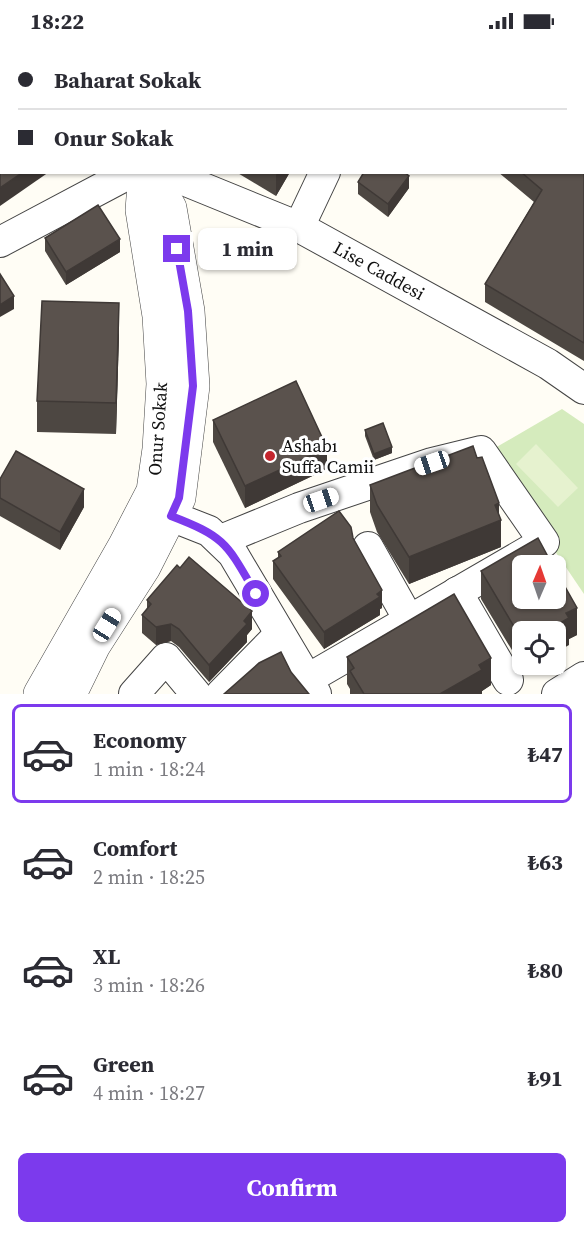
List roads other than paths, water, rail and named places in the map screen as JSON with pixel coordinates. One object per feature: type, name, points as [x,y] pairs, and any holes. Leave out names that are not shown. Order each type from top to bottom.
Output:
[{"type":"street","points":[[0,242],[128,174]]},
{"type":"street","name":"Onur Sokak","points":[[40,694],[124,547],[153,490],[159,448],[163,384],[159,316],[142,210],[145,174]]},
{"type":"street","name":"Onur Sokak","points":[[70,694],[94,645],[144,567],[179,498],[193,386],[188,311],[170,208],[151,174]]},
{"type":"street","name":"Lise Caddesi","points":[[169,174],[299,227],[548,364],[584,389]]},
{"type":"street","points":[[299,227],[324,174]]},
{"type":"street","points":[[171,516],[209,531],[221,540],[233,554],[311,687],[409,620],[544,542],[481,451],[432,463],[299,508],[221,540]]},
{"type":"street","points":[[368,547],[409,620]]},
{"type":"street","points":[[457,592],[508,680]]},
{"type":"street","points":[[221,694],[279,635]]},
{"type":"street","points":[[134,694],[166,658],[196,694]]},
{"type":"street","points":[[557,694],[584,678]]},
{"type":"place","name":"Ashabı Suffa Camii","points":[[270,456]]}]
